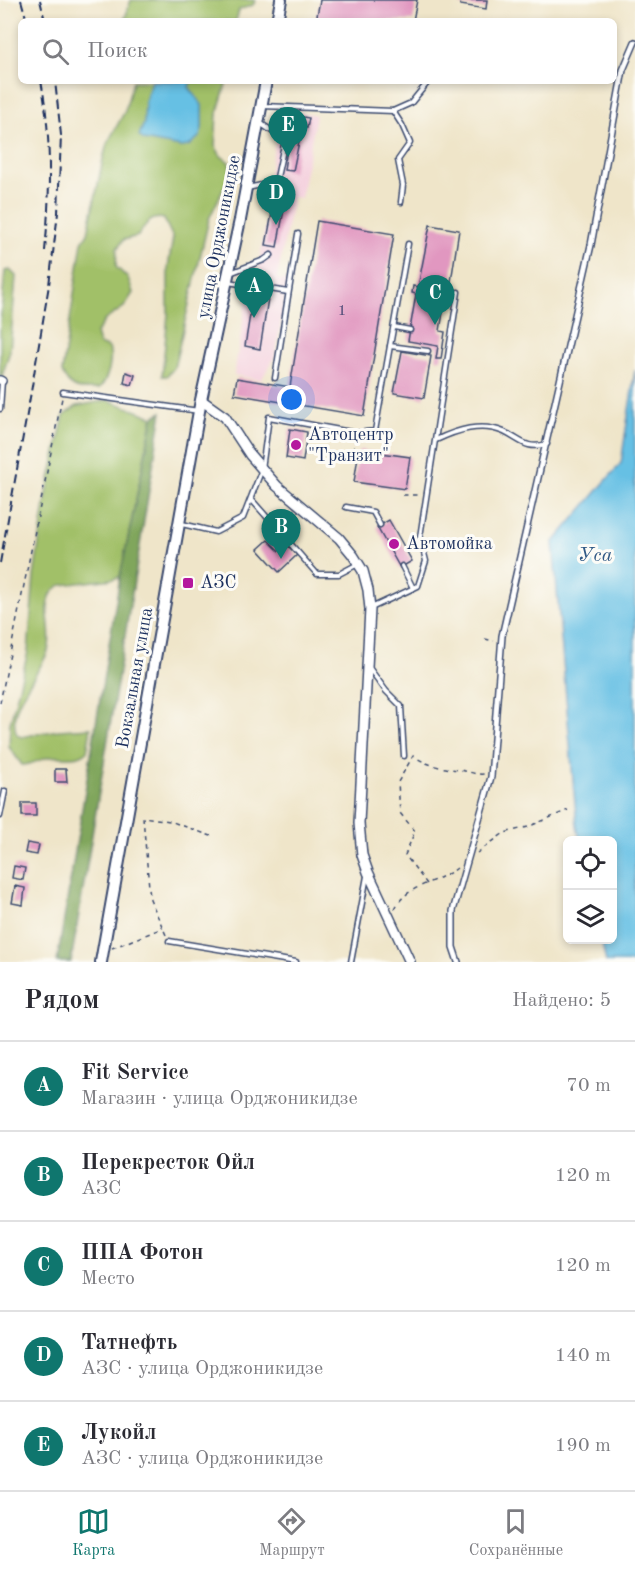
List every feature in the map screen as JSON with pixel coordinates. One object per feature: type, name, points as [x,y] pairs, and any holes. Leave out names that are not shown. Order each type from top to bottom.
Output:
[{"type":"main road","points":[[278,18],[281,0]]},
{"type":"main road","name":"улица Орджоникидзе","points":[[201,405],[265,84]]},
{"type":"main road","name":"Вокзальная улица","points":[[102,957],[201,405]]},
{"type":"street","points":[[458,962],[453,947],[453,911],[491,773],[501,643],[591,245],[623,70],[635,42]]},
{"type":"street","points":[[201,405],[225,417],[277,486],[339,538],[363,571],[370,609],[360,823],[362,855],[368,873],[410,962]]},
{"type":"lane","points":[[261,106],[393,111],[411,103],[426,84]]},
{"type":"lane","points":[[393,111],[410,144],[398,160],[404,185],[401,202]]},
{"type":"lane","points":[[246,188],[276,182],[285,140],[259,123]]},
{"type":"lane","points":[[275,378],[298,234]]},
{"type":"lane","points":[[180,524],[216,532],[243,518],[262,469],[269,417],[356,433],[375,431],[408,244]]},
{"type":"lane","points":[[228,277],[271,255]]},
{"type":"lane","points":[[228,277],[288,292]]},
{"type":"lane","points":[[370,609],[418,586],[426,561],[420,537],[458,292]]},
{"type":"lane","points":[[394,327],[410,330]]},
{"type":"lane","points":[[390,346],[428,351]]},
{"type":"lane","points":[[0,409],[1,381]]},
{"type":"lane","points":[[63,392],[201,405]]},
{"type":"lane","points":[[435,441],[458,430],[481,428],[502,432],[529,447],[547,444]]},
{"type":"lane","points":[[251,499],[317,574],[339,574],[358,564]]},
{"type":"lane","points":[[346,507],[373,512],[380,525]]},
{"type":"lane","points":[[402,566],[413,588]]},
{"type":"lane","points":[[368,666],[386,691],[401,706],[404,756]]},
{"type":"lane","points":[[0,816],[5,790]]},
{"type":"lane","points":[[351,962],[368,873]]},
{"type":"lane","points":[[169,941],[296,962]]},
{"type":"path","points":[[0,703],[63,392]]},
{"type":"path","points":[[353,451],[356,433]]},
{"type":"path","points":[[403,495],[426,494]]},
{"type":"path","points":[[485,639],[501,643]]},
{"type":"path","points":[[426,884],[405,855],[415,831],[399,813],[398,782],[412,756],[427,765],[443,769],[462,770],[477,775],[491,773]]},
{"type":"path","points":[[391,919],[398,902],[407,894],[450,874],[504,833],[567,810]]},
{"type":"path","points":[[169,941],[150,899],[143,817],[170,821],[211,836]]},
{"type":"path","points":[[102,957],[163,928]]},
{"type":"shaded area","points":[[282,108],[316,115],[301,198],[293,197],[277,279],[288,281],[275,357],[261,380],[234,375],[250,280],[256,281],[271,194],[265,193]]},
{"type":"green space","points":[[131,0],[256,0],[253,5],[239,10],[237,18],[125,18]]},
{"type":"green space","points":[[132,84],[226,84],[217,114],[215,146],[221,156],[229,162],[231,173],[209,219],[174,368],[167,376],[162,376],[168,314],[168,267],[173,238],[164,219],[159,218],[151,220],[138,236],[123,240],[117,249],[116,267],[128,278],[133,293],[124,307],[105,320],[96,333],[99,344],[109,348],[110,353],[110,364],[105,380],[99,389],[81,389],[68,383],[62,372],[82,242],[88,233],[107,144],[125,111]]},
{"type":"green space","points":[[10,270],[16,276],[10,351],[0,382],[0,326],[5,271]]},
{"type":"green space","points":[[108,400],[153,417],[120,577],[62,585],[53,592],[48,605],[50,636],[48,651],[19,702],[15,724],[17,735],[21,737],[58,730],[91,728],[87,751],[79,756],[50,757],[22,765],[9,747],[10,723],[28,652],[34,576],[46,498],[64,415],[77,406]]},
{"type":"green space","points":[[162,412],[71,962],[57,962],[120,577],[153,417]]},
{"type":"water","points":[[151,84],[190,84],[189,87],[202,105],[200,136],[189,146],[181,147],[144,140],[139,136],[144,123],[145,102]]},
{"type":"water","name":"Уса","points":[[635,370],[635,962],[606,962],[602,944],[617,944],[617,836],[579,836],[577,827],[553,543],[621,463]]},
{"type":"building","points":[[320,0],[417,0],[414,18],[317,18]]},
{"type":"building","points":[[461,0],[487,0],[486,9],[460,5]]},
{"type":"building","points":[[292,115],[309,118],[307,128],[302,127],[293,171],[284,170]]},
{"type":"building","points":[[275,197],[286,199],[277,247],[266,245]]},
{"type":"building","points":[[317,221],[394,234],[364,416],[234,394],[237,378],[290,387]]},
{"type":"building","points":[[430,225],[459,230],[448,301],[445,300],[440,331],[445,332],[441,359],[436,359],[438,346],[408,341],[416,294],[412,293],[413,286],[418,287]]},
{"type":"building","points":[[254,290],[269,292],[260,349],[245,346]]},
{"type":"building","points":[[402,351],[431,356],[424,398],[394,393]]},
{"type":"building","points":[[126,372],[135,375],[132,385],[124,383]]},
{"type":"building","name":"Автоцентр \"Транзит\"","points":[[290,429],[307,432],[303,461],[286,458]]},
{"type":"building","points":[[359,450],[410,457],[405,489],[354,482]]},
{"type":"building","name":"Автомойка","points":[[389,520],[412,561],[400,568],[377,527]]},
{"type":"building","points":[[268,540],[279,551],[286,544],[297,555],[279,572],[258,549]]},
{"type":"building","points":[[55,769],[66,769],[67,782],[55,782]]},
{"type":"building","points":[[22,803],[36,803],[36,816],[22,816]]},
{"type":"building","points":[[27,843],[39,845],[37,855],[25,853]]},
{"type":"building","points":[[14,866],[25,868],[23,880],[12,878]]},
{"type":"building","points":[[15,886],[25,888],[23,905],[12,903]]},
{"type":"railway","points":[[21,0],[26,18]]},
{"type":"railway","points":[[40,0],[44,18]]},
{"type":"railway","points":[[42,84],[47,123],[49,166],[45,251]]},
{"type":"railway","points":[[0,563],[49,285],[58,213],[61,135],[55,84]]},
{"type":"place","name":"Лукойл","points":[[288,157]]},
{"type":"place","name":"Татнефть","points":[[276,225]]},
{"type":"place","name":"Fit Service","points":[[254,318]]},
{"type":"place","name":"ППА Фотон","points":[[435,325]]},
{"type":"place","name":"Автоцентр \"Транзит\"","points":[[296,445]]},
{"type":"place","name":"Автомойка","points":[[394,544]]},
{"type":"place","name":"Перекресток Ойл","points":[[281,559]]},
{"type":"place","name":"АЗС","points":[[188,583]]}]
